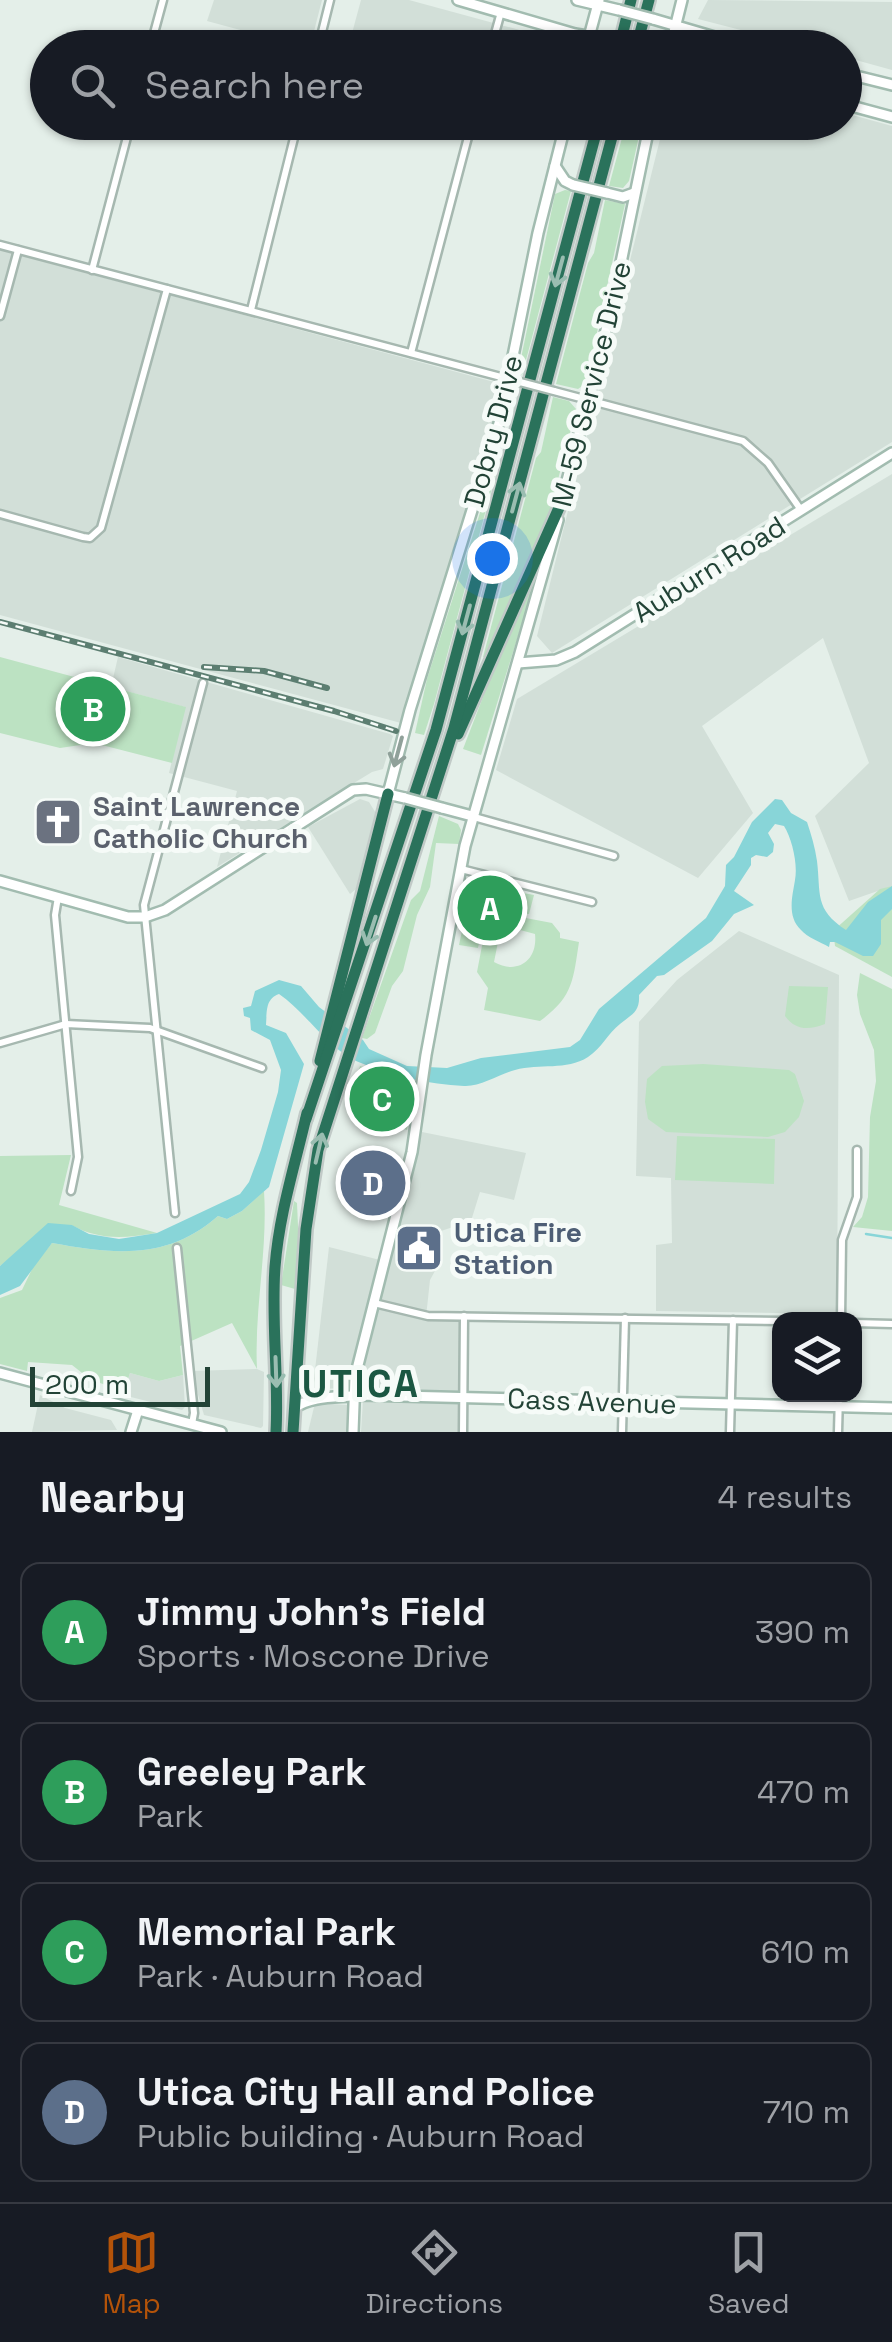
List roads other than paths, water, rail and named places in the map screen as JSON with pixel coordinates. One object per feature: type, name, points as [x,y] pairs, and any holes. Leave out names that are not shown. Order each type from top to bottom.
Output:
[{"type":"highway","points":[[620,30],[632,0]]},
{"type":"highway","points":[[642,30],[649,0]]},
{"type":"highway","points":[[276,1432],[274,1296],[282,1210],[336,1018],[440,716],[594,140]]},
{"type":"highway","points":[[292,1432],[314,1168],[444,760],[611,140]]},
{"type":"highway","points":[[444,760],[469,713],[562,501]]},
{"type":"highway","points":[[336,1018],[388,794]]},
{"type":"highway","points":[[274,1296],[290,1293],[302,1305]]},
{"type":"street","points":[[155,30],[163,0]]},
{"type":"street","points":[[322,30],[330,0]]},
{"type":"street","points":[[458,0],[568,30]]},
{"type":"street","points":[[577,0],[686,30]]},
{"type":"street","points":[[674,30],[682,0]]},
{"type":"street","points":[[591,30],[598,3]]},
{"type":"street","points":[[496,30],[501,12]]},
{"type":"street","points":[[862,77],[892,85]]},
{"type":"street","points":[[862,109],[892,117]]},
{"type":"street","points":[[92,270],[126,140]]},
{"type":"street","points":[[250,311],[293,140]]},
{"type":"street","points":[[412,353],[467,140]]},
{"type":"street","name":"Dobry Drive","points":[[388,794],[418,682],[515,380],[538,233],[561,140]]},
{"type":"street","name":"M-59 Service Drive","points":[[524,644],[617,286],[646,140]]},
{"type":"street","points":[[554,166],[562,178],[573,184],[623,197],[634,193]]},
{"type":"street","points":[[0,245],[750,444],[801,511]]},
{"type":"street","points":[[0,316],[18,250]]},
{"type":"street","points":[[0,514],[90,538],[104,522],[167,289]]},
{"type":"street","name":"Auburn Road","points":[[518,662],[551,660],[586,646],[892,453]]},
{"type":"street","points":[[353,1432],[353,1396],[408,1170],[472,816],[524,644],[551,660]]},
{"type":"street","points":[[175,1213],[145,900],[202,683]]},
{"type":"street","points":[[0,881],[128,916],[145,917],[164,910],[353,790],[362,788],[614,856]]},
{"type":"street","points":[[461,870],[592,902]]},
{"type":"street","points":[[58,897],[56,915],[78,1160],[70,1191]]},
{"type":"street","points":[[0,1044],[66,1024],[157,1029],[262,1068]]},
{"type":"street","points":[[840,1312],[842,1240],[857,1198],[857,1150]]},
{"type":"street","points":[[177,1248],[192,1424]]},
{"type":"street","points":[[374,1303],[417,1315],[772,1321]]},
{"type":"street","points":[[462,1432],[464,1316]]},
{"type":"street","points":[[622,1432],[624,1318]]},
{"type":"street","points":[[730,1432],[733,1320]]},
{"type":"street","points":[[862,1323],[892,1324]]},
{"type":"street","points":[[0,1373],[221,1432]]},
{"type":"street","name":"Cass Avenue","points":[[294,1408],[310,1399],[353,1396],[892,1408]]},
{"type":"street","points":[[838,1402],[838,1432]]},
{"type":"street","points":[[132,1432],[138,1410]]},
{"type":"water","points":[[775,799],[782,800],[791,813],[807,822],[821,900],[829,915],[846,930],[868,902],[892,886],[892,909],[881,920],[881,944],[873,956],[863,956],[835,942],[830,942],[829,947],[796,924],[792,905],[794,852],[784,826],[775,824],[768,833],[774,844],[773,852],[767,857],[751,858],[751,865],[734,891],[754,905],[734,914],[712,941],[657,976],[639,995],[634,1012],[580,1061],[515,1070],[470,1086],[412,1079],[349,1057],[279,994],[269,1003],[266,1025],[286,1033],[304,1064],[269,1187],[242,1211],[227,1219],[218,1216],[199,1231],[159,1247],[118,1251],[52,1243],[20,1286],[0,1295],[0,1266],[48,1223],[72,1225],[89,1234],[119,1239],[157,1233],[240,1194],[261,1150],[281,1070],[270,1040],[251,1030],[250,1018],[244,1016],[243,1008],[251,1006],[255,991],[279,980],[301,986],[319,1007],[363,1040],[369,1049],[407,1066],[447,1068],[481,1058],[570,1047],[580,1040],[599,1009],[706,918],[725,886],[726,865],[752,822]]},
{"type":"waterway","points":[[866,1234],[892,1238]]},
{"type":"railway","points":[[0,622],[396,731]]},
{"type":"railway","points":[[204,667],[264,671],[327,688]]},
{"type":"place","name":"Greeley Park","points":[[93,709]]},
{"type":"place","name":"Saint Lawrence Catholic Church","points":[[58,822]]},
{"type":"place","name":"Jimmy John's Field","points":[[490,908]]},
{"type":"place","name":"Memorial Park","points":[[382,1099]]},
{"type":"place","name":"Utica City Hall and Police","points":[[373,1183]]},
{"type":"place","name":"Utica Fire Station","points":[[419,1248]]},
{"type":"district","name":"UTICA","points":[[361,1384]]}]
